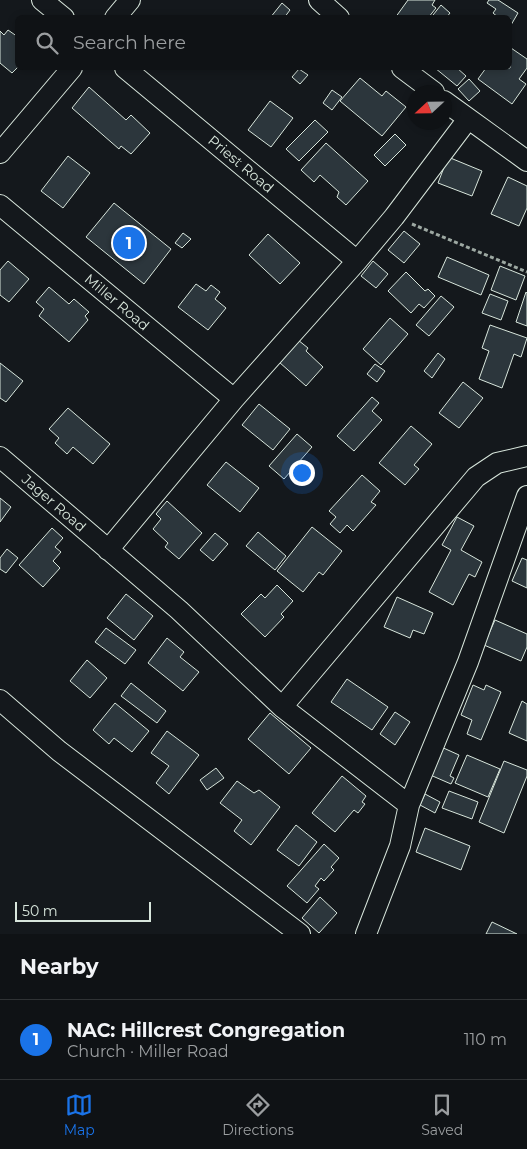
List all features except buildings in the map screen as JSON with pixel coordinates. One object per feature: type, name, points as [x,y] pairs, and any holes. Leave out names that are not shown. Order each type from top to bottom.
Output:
[{"type":"street","points":[[42,0],[60,15]]},
{"type":"street","points":[[118,15],[130,0]]},
{"type":"street","points":[[319,0],[335,15]]},
{"type":"street","points":[[0,152],[70,70]]},
{"type":"street","name":"Priest Road","points":[[127,70],[357,261]]},
{"type":"street","points":[[405,70],[425,85]]},
{"type":"street","points":[[452,107],[527,161]]},
{"type":"street","points":[[108,550],[234,399],[394,217],[468,119]]},
{"type":"street","name":"Miller Road","points":[[0,205],[234,399]]},
{"type":"street","name":"Jager Road","points":[[0,456],[178,610],[282,707],[409,805]]},
{"type":"street","points":[[282,707],[476,477],[497,462],[527,456]]},
{"type":"street","points":[[366,934],[400,846],[409,805],[468,662],[527,496]]},
{"type":"street","points":[[0,700],[59,751],[300,934]]},
{"type":"path","points":[[394,217],[527,272]]},
{"type":"place","name":"NAC: Hillcrest Congregation","points":[[129,243]]}]
